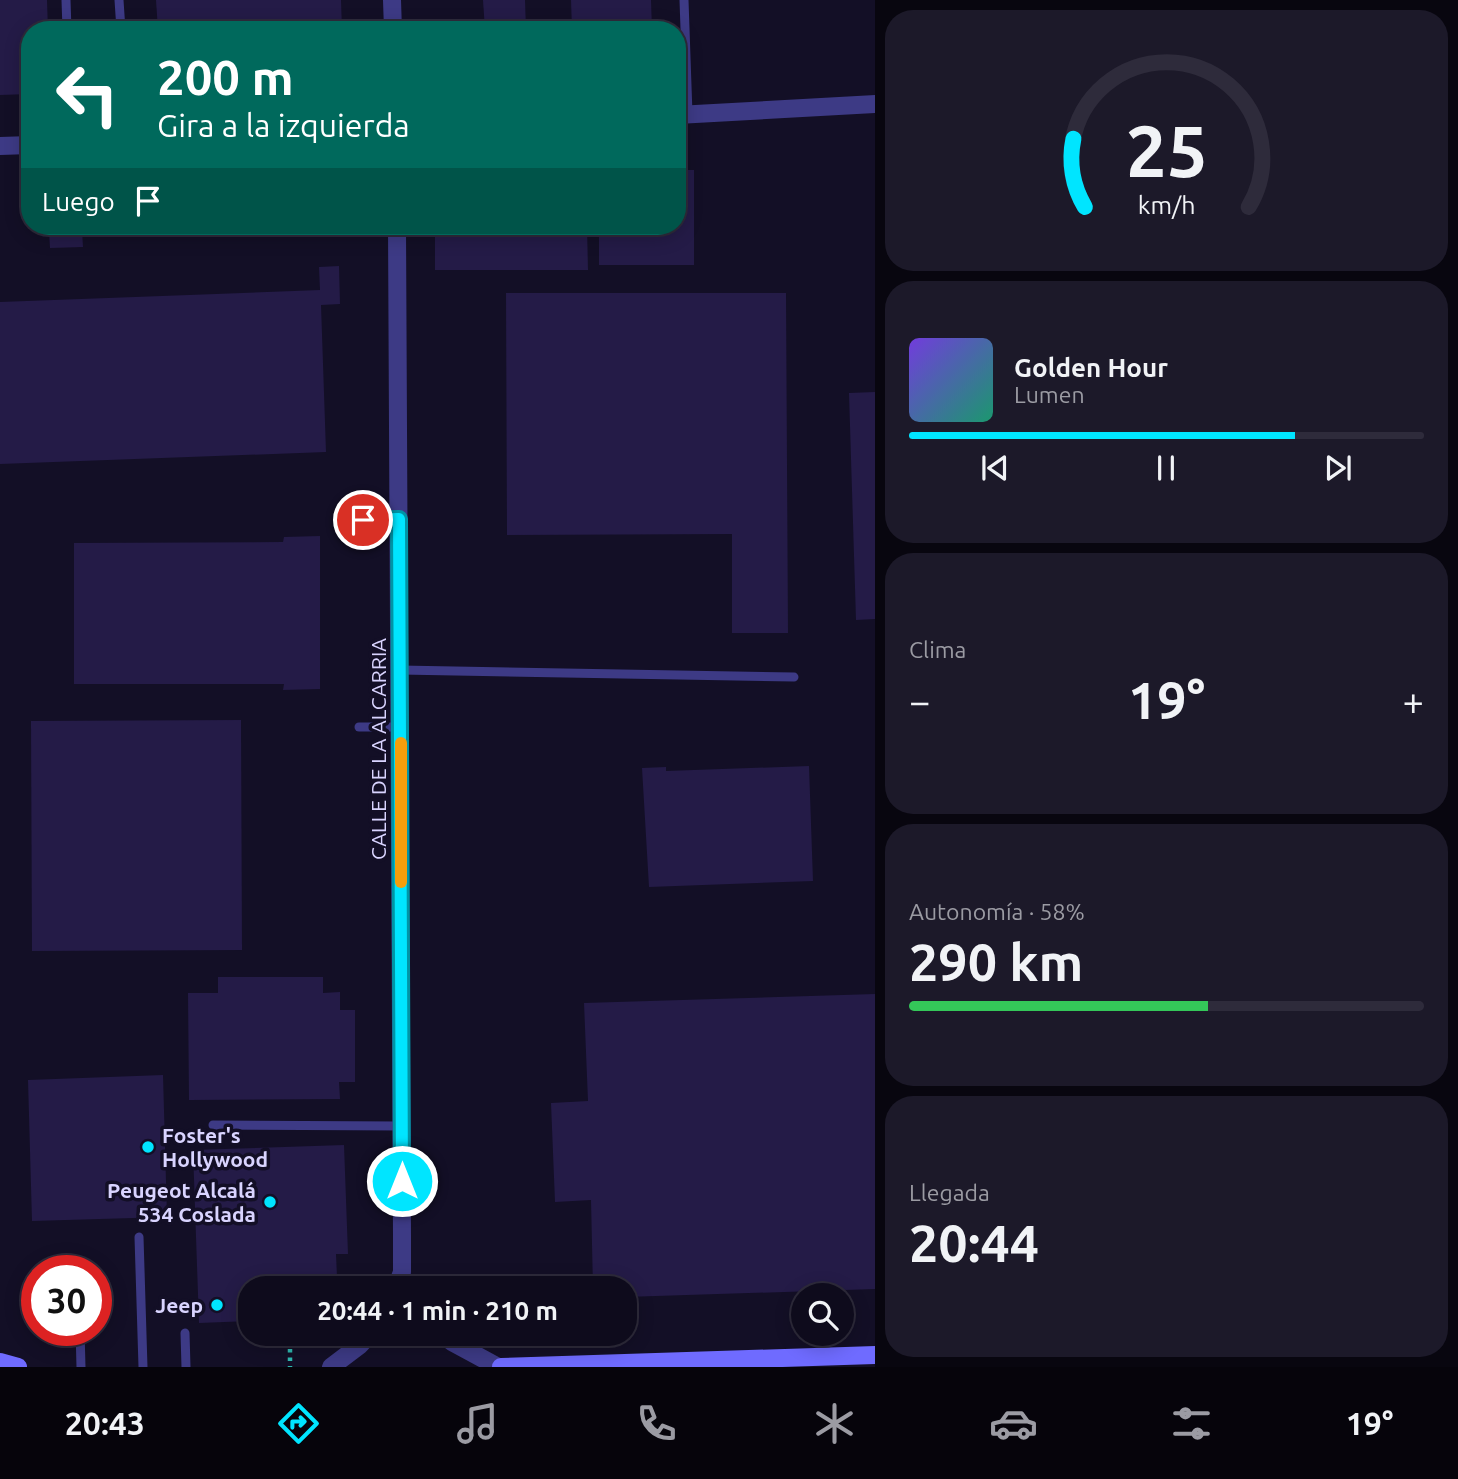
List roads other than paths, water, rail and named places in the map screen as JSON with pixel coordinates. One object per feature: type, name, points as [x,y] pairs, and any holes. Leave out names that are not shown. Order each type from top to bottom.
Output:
[{"type":"main road","points":[[499,1367],[875,1355]]},
{"type":"main road","points":[[0,1362],[18,1367]]},
{"type":"street","points":[[392,0],[393,21]]},
{"type":"street","points":[[686,115],[875,104]]},
{"type":"street","points":[[0,146],[21,145]]},
{"type":"street","name":"CALLE DE LA ALCARRIA","points":[[397,235],[403,1276]]},
{"type":"street","points":[[331,1367],[359,1346]]},
{"type":"street","points":[[460,1346],[499,1367]]},
{"type":"lane","points":[[66,0],[67,21]]},
{"type":"lane","points":[[119,0],[120,21]]},
{"type":"lane","points":[[684,0],[684,21]]},
{"type":"lane","points":[[363,520],[399,519]]},
{"type":"lane","points":[[400,670],[794,677]]},
{"type":"lane","points":[[359,727],[401,727]]},
{"type":"lane","points":[[213,1125],[401,1126]]},
{"type":"lane","points":[[139,1237],[142,1367]]},
{"type":"lane","points":[[185,1333],[186,1367]]},
{"type":"lane","points":[[80,1346],[81,1367]]},
{"type":"place","name":"Foster's Hollywood","points":[[148,1147]]},
{"type":"place","name":"Peugeot Alcalá 534 Coslada","points":[[270,1202]]},
{"type":"place","name":"Jeep","points":[[217,1305]]}]
